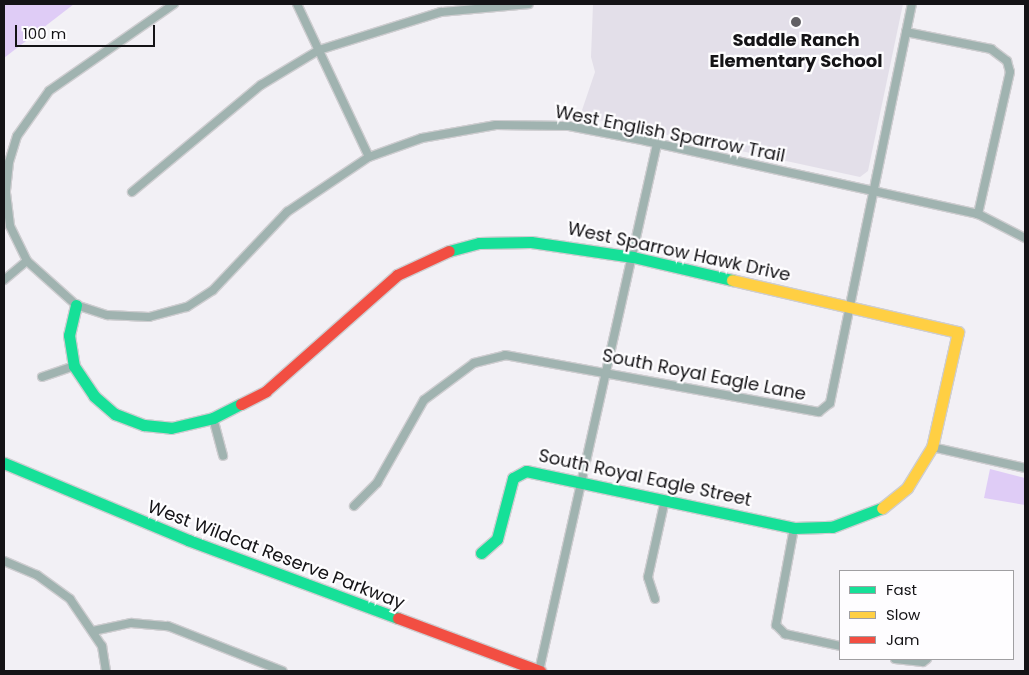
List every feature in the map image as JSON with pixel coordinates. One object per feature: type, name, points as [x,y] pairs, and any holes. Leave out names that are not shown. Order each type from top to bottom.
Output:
[{"type":"street","name":"West English Sparrow Trail","points":[[174,4],[49,91],[17,136],[5,193],[10,226],[27,261],[76,305],[107,315],[149,317],[187,307],[213,290],[287,212],[369,157],[422,138],[515,124],[569,126],[872,190],[978,214],[1025,238]]},
{"type":"street","points":[[297,4],[369,157]]},
{"type":"street","points":[[132,192],[261,85],[318,50],[441,12],[529,4]]},
{"type":"street","name":"South Royal Eagle Lane","points":[[354,506],[377,483],[424,400],[474,363],[505,354],[607,371],[819,412],[830,403],[848,306],[912,4]]},
{"type":"street","points":[[906,32],[991,49],[1007,61],[1010,72],[978,214]]},
{"type":"street","points":[[539,671],[657,144]]},
{"type":"street","name":"West Sparrow Hawk Drive","points":[[76,305],[69,335],[74,366],[94,396],[115,414],[144,425],[171,428],[213,418],[292,372],[371,294],[437,255],[479,243],[531,242],[633,257],[848,306],[880,311],[958,332],[932,447]]},
{"type":"street","points":[[4,280],[27,261]]},
{"type":"street","points":[[42,377],[74,366]]},
{"type":"street","points":[[213,418],[223,456]]},
{"type":"street","points":[[932,447],[1025,468]]},
{"type":"street","name":"South Royal Eagle Street","points":[[481,553],[497,539],[513,478],[526,471],[794,528],[832,527],[873,515],[907,488],[932,447]]},
{"type":"street","name":"West Wildcat Reserve Parkway","points":[[4,463],[180,537],[539,671]]},
{"type":"street","points":[[655,599],[648,577],[665,500]]},
{"type":"street","points":[[794,528],[776,625],[785,634],[839,646]]},
{"type":"street","points":[[4,561],[37,575],[70,599],[102,646],[106,671]]},
{"type":"street","points":[[93,631],[131,623],[168,626],[282,671]]},
{"type":"street","points":[[904,660],[923,662],[926,660]]},
{"type":"shaded area","points":[[4,4],[74,4],[4,58]]},
{"type":"shaded area","points":[[593,4],[903,4],[868,171],[860,177],[580,116],[595,72],[591,57]]},
{"type":"shaded area","points":[[990,469],[1025,478],[1025,505],[984,498]]},
{"type":"traffic: fast","points":[[449,251],[479,243],[531,242],[633,257],[732,280]]},
{"type":"traffic: fast","points":[[76,305],[69,335],[74,366],[94,396],[115,414],[144,425],[171,428],[213,418],[241,404]]},
{"type":"traffic: fast","points":[[4,463],[188,540],[398,618]]},
{"type":"traffic: fast","points":[[481,553],[497,539],[513,478],[526,471],[794,528],[832,527],[882,508]]},
{"type":"traffic: slow","points":[[732,280],[958,332],[932,447],[907,488],[882,508]]},
{"type":"traffic: jam","points":[[241,404],[266,391],[397,275],[449,251]]},
{"type":"traffic: jam","points":[[398,618],[540,671]]},
{"type":"place","name":"Saddle Ranch Elementary School","points":[[796,22]]}]
